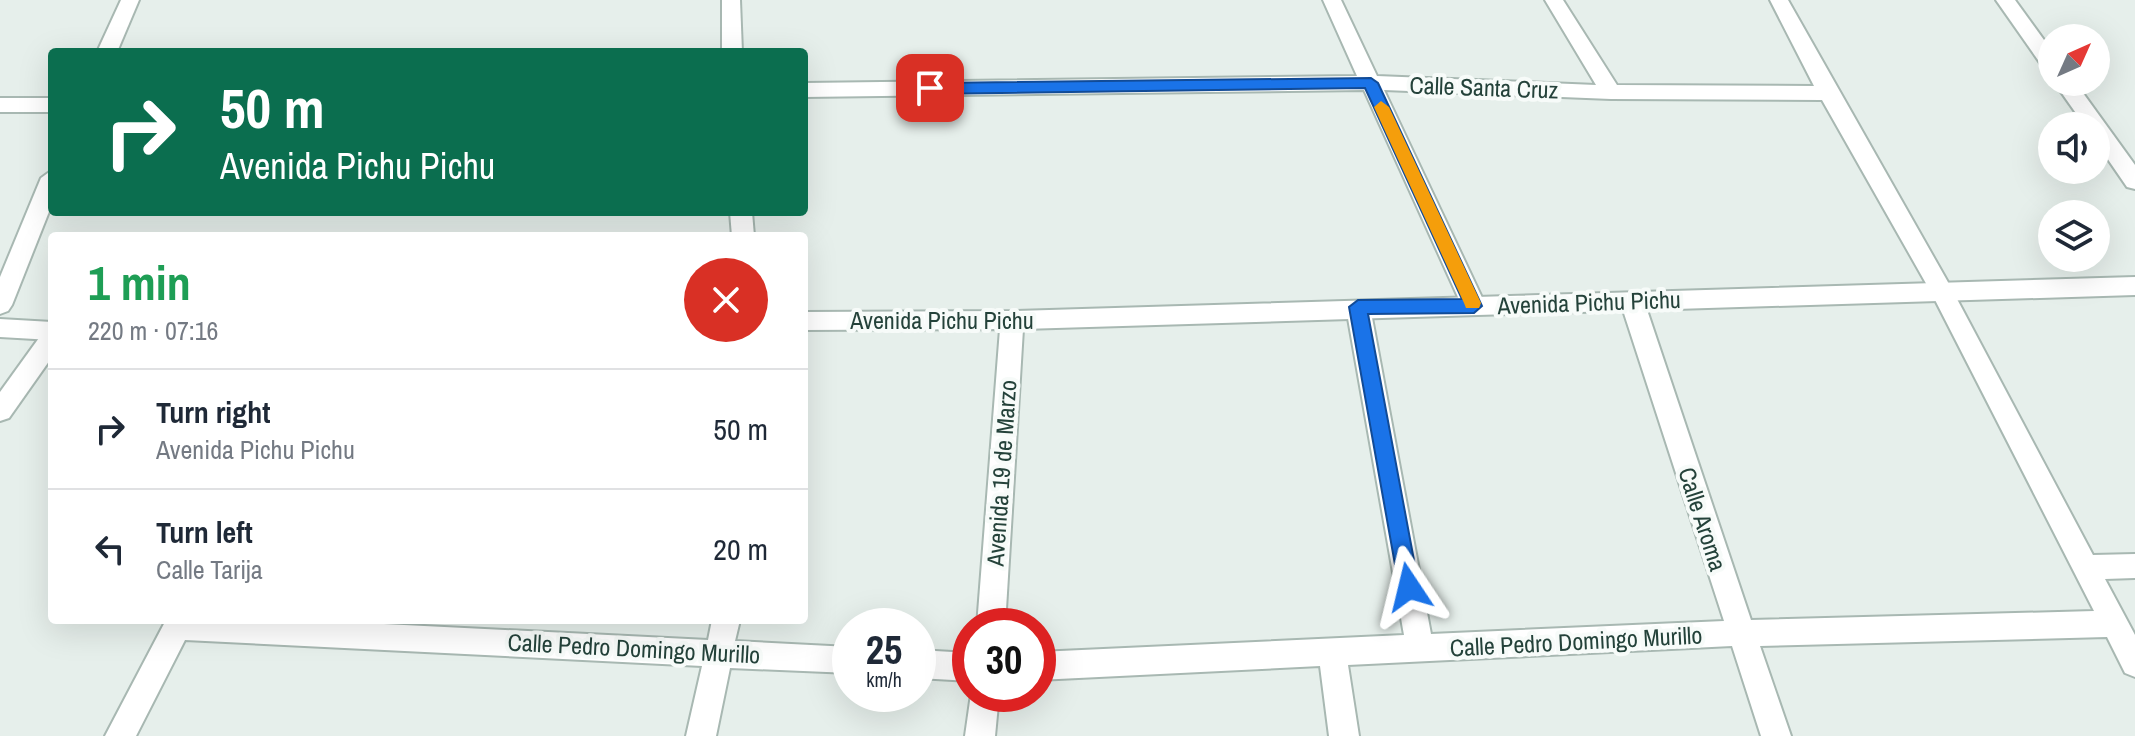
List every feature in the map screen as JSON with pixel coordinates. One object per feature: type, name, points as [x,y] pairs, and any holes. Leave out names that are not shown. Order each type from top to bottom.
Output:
[{"type":"street","points":[[109,48],[130,0]]},
{"type":"street","points":[[731,0],[732,48]]},
{"type":"street","points":[[1332,0],[1474,306]]},
{"type":"street","points":[[1554,0],[1611,92]]},
{"type":"street","points":[[1779,0],[1828,93],[1941,290],[2135,663]]},
{"type":"street","points":[[2005,0],[2038,46]]},
{"type":"street","name":"Calle Santa Cruz","points":[[808,90],[1371,83],[1611,92],[1828,93]]},
{"type":"street","points":[[0,105],[48,105]]},
{"type":"street","points":[[2110,146],[2135,181]]},
{"type":"street","points":[[0,305],[48,188]]},
{"type":"street","name":"Avenida Pichu Pichu","points":[[808,321],[1012,320],[1358,307],[2135,286]]},
{"type":"street","name":"Calle Aroma","points":[[1632,301],[1776,736]]},
{"type":"street","points":[[1358,307],[1420,649]]},
{"type":"street","name":"Avenida 19 de Marzo","points":[[992,608],[1012,320]]},
{"type":"street","points":[[0,328],[48,331]]},
{"type":"street","points":[[0,411],[48,344]]},
{"type":"street","points":[[2083,567],[2135,566]]},
{"type":"street","points":[[120,736],[179,624]]},
{"type":"street","name":"Calle Pedro Domingo Murillo","points":[[199,624],[832,659]]},
{"type":"street","points":[[701,736],[725,624]]},
{"type":"street","name":"Calle Pedro Domingo Murillo","points":[[1056,665],[1740,633],[2115,624]]},
{"type":"street","points":[[1332,653],[1344,736]]},
{"type":"street","points":[[980,736],[983,712]]},
{"type":"slow traffic","points":[[1381,107],[1473,303]]},
{"type":"route","points":[[930,88],[1371,83],[1474,306],[1358,307],[1409,587]]}]
